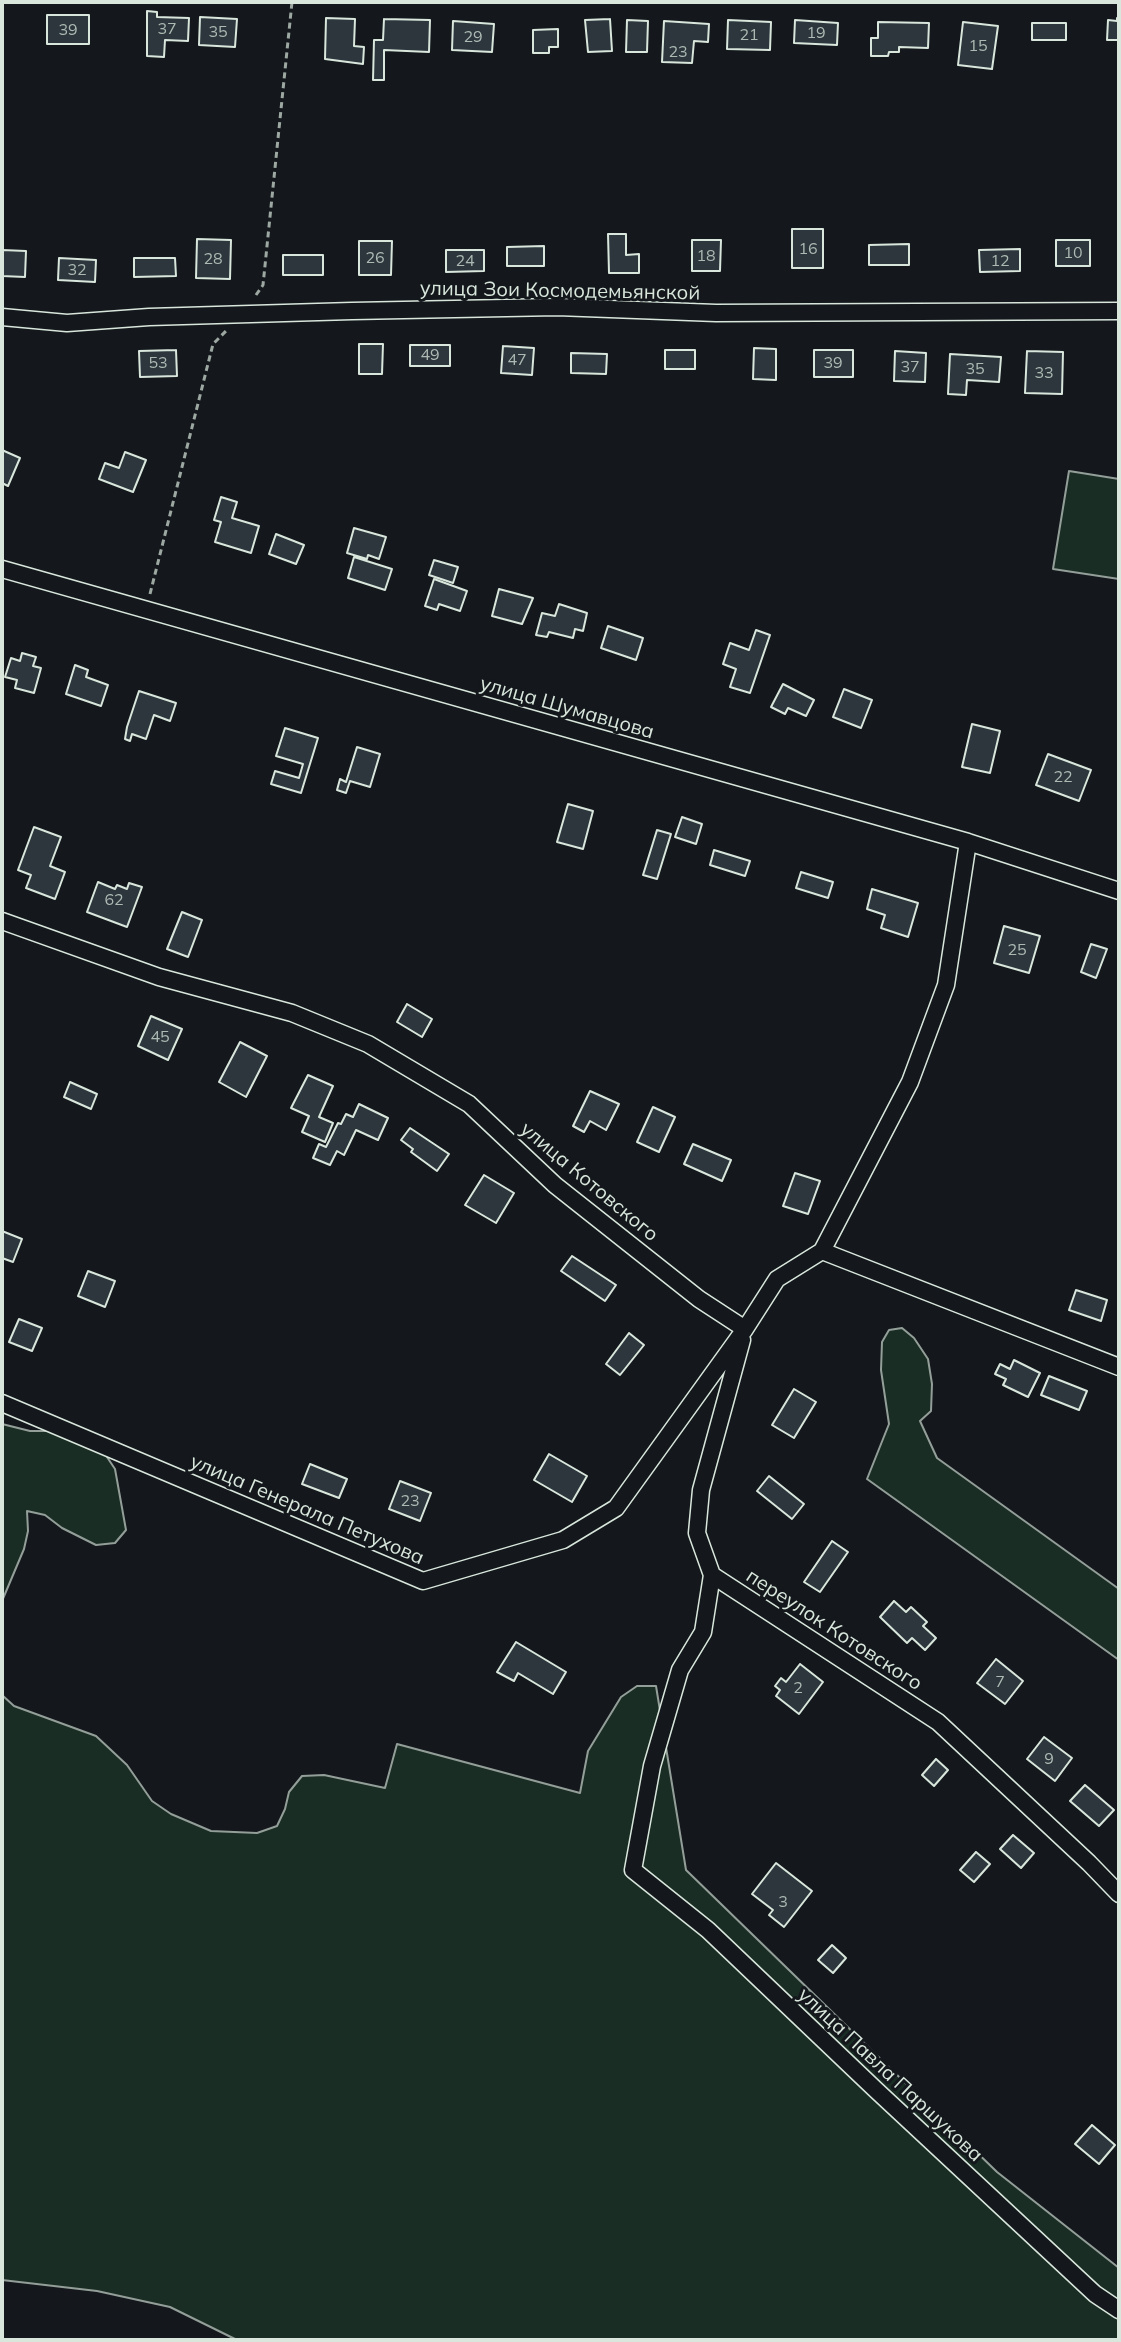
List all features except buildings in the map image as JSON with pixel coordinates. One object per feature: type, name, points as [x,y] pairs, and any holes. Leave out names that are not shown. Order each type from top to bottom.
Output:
[{"type":"street","name":"улица Зои Космодемьянской","points":[[2,317],[67,323],[321,312],[557,307],[716,313],[1119,311]]},
{"type":"street","name":"улица Шумавцова","points":[[2,569],[968,842],[1119,891]]},
{"type":"street","points":[[712,1575],[697,1533],[701,1490],[745,1329],[777,1279],[822,1251],[910,1082],[946,985],[968,842]]},
{"type":"street","name":"улица Котовского","points":[[2,921],[159,977],[292,1013],[368,1044],[469,1104],[555,1185],[699,1299],[745,1329]]},
{"type":"street","points":[[822,1251],[1119,1367]]},
{"type":"street","name":"улица Генерала Петухова","points":[[2,1403],[423,1581],[563,1540],[616,1508],[745,1329]]},
{"type":"street","name":"улица Павла Паршукова","points":[[712,1575],[703,1632],[680,1670],[652,1766],[633,1870],[708,1930],[1095,2294],[1119,2310]]},
{"type":"street","name":"переулок Котовского","points":[[712,1575],[938,1722],[1119,1894]]},
{"type":"green space","points":[[1069,471],[1119,479],[1119,579],[1053,569]]},
{"type":"green space","points":[[902,1328],[914,1338],[928,1359],[932,1384],[931,1411],[920,1421],[937,1458],[1119,1589],[1119,1660],[867,1479],[889,1424],[881,1370],[882,1342],[889,1330]]},
{"type":"green space","points":[[2,1424],[30,1431],[67,1431],[105,1454],[115,1469],[126,1530],[115,1543],[96,1545],[62,1528],[45,1515],[27,1511],[28,1531],[24,1549],[2,1601]]},
{"type":"green space","points":[[637,1686],[656,1686],[686,1870],[997,2172],[1119,2268],[1119,2340],[237,2340],[170,2307],[97,2291],[2,2280],[2,1695],[14,1706],[96,1736],[127,1765],[152,1801],[171,1814],[211,1831],[257,1833],[277,1826],[289,1792],[302,1776],[324,1775],[385,1788],[397,1744],[580,1793],[588,1751],[621,1697]]}]
